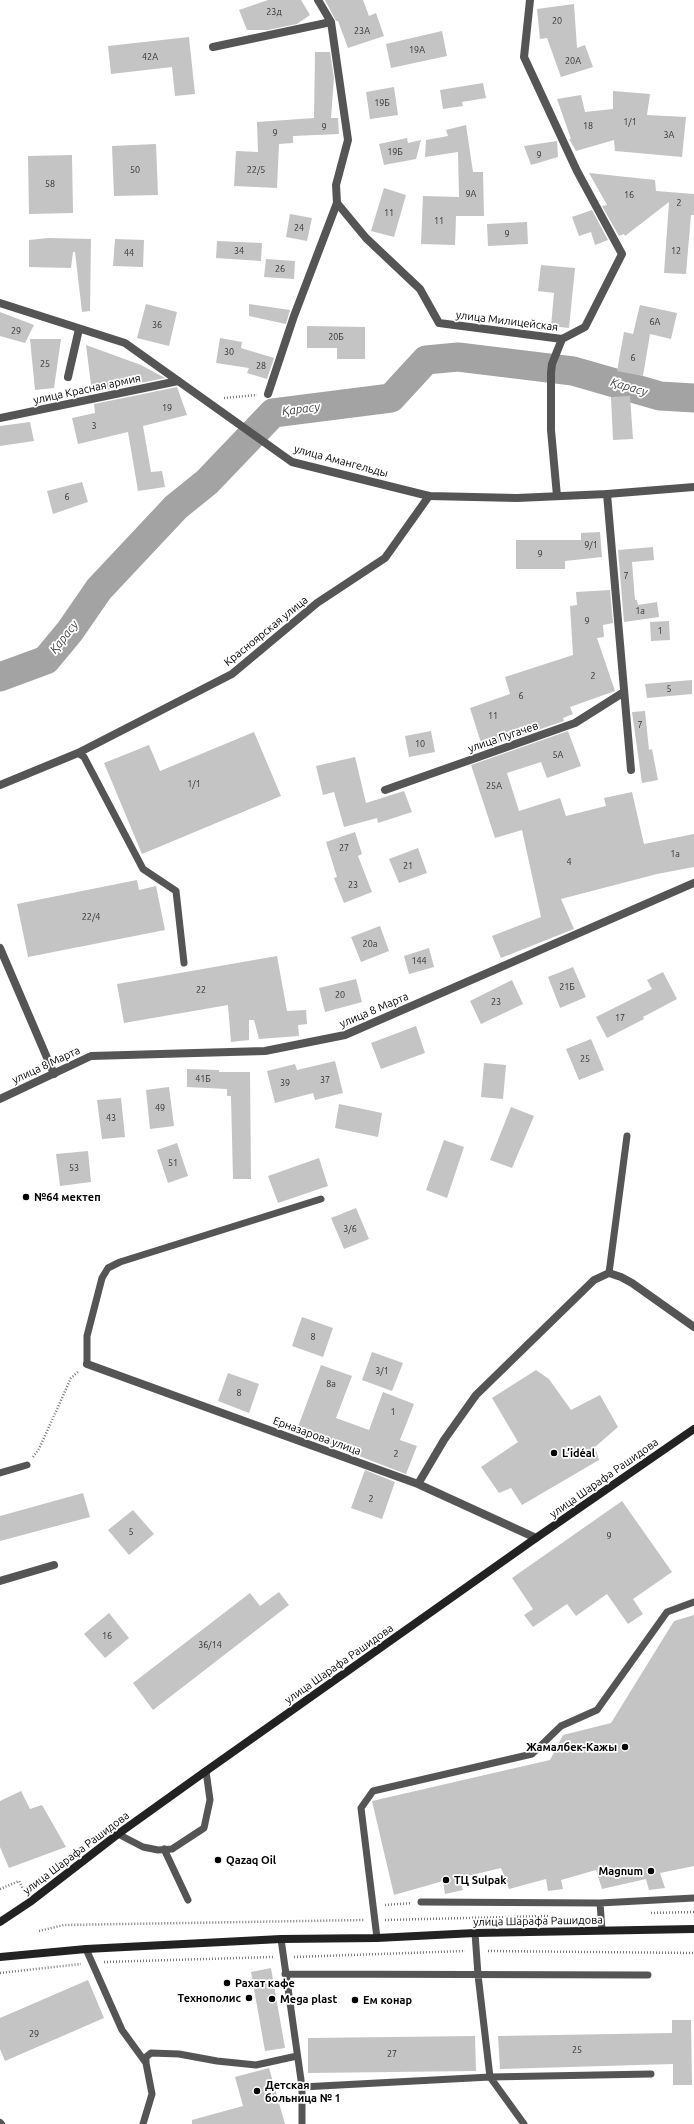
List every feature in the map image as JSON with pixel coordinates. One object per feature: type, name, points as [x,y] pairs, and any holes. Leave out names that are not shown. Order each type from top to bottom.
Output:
[{"type":"main road","name":"улица Шарафа Рашидова","points":[[0,1922],[30,1902],[118,1834],[536,1538],[694,1429]]},
{"type":"main road","name":"улица Шарафа Рашидова","points":[[0,1957],[86,1949],[281,1939],[377,1938],[474,1933],[694,1929]]},
{"type":"street","points":[[268,394],[294,316],[337,203],[336,185],[348,140],[331,22],[318,0]]},
{"type":"street","name":"улица Милицейская","points":[[337,203],[366,238],[420,290],[439,323],[562,339],[585,327],[622,254],[577,171],[524,57],[530,0]]},
{"type":"street","points":[[213,47],[331,22]]},
{"type":"street","name":"улица Амангельды","points":[[0,303],[124,343],[292,462],[429,496],[517,498],[607,494],[694,487]]},
{"type":"street","points":[[68,377],[80,329]]},
{"type":"street","points":[[557,496],[551,430],[551,373],[552,364],[562,339]]},
{"type":"street","name":"улица Красная армия","points":[[0,418],[178,381]]},
{"type":"street","points":[[607,494],[631,770]]},
{"type":"street","name":"Красноярская улица","points":[[0,785],[78,753],[232,674],[317,603],[385,558],[429,496]]},
{"type":"street","name":"улица Пугачев","points":[[385,790],[575,723],[624,692]]},
{"type":"street","name":"улица 8 Марта","points":[[0,1099],[91,1056],[265,1051],[345,1035],[694,883]]},
{"type":"street","points":[[0,948],[54,1074]]},
{"type":"street","points":[[418,1484],[444,1440],[476,1395],[594,1280],[609,1273],[632,1283],[694,1327]]},
{"type":"street","name":"Ерназарова улица","points":[[87,1364],[418,1484],[536,1538]]},
{"type":"street","points":[[0,1580],[54,1565]]},
{"type":"lane","points":[[78,753],[84,757],[143,869],[176,891],[184,963]]},
{"type":"lane","points":[[609,1273],[627,1136]]},
{"type":"lane","points":[[87,1364],[87,1336],[102,1278],[108,1268],[120,1262],[321,1199]]},
{"type":"lane","points":[[0,1473],[27,1465]]},
{"type":"lane","points":[[377,1938],[361,1808],[373,1791],[532,1754],[561,1726],[597,1710],[667,1612],[694,1602]]},
{"type":"lane","points":[[118,1834],[144,1847],[164,1849],[172,1848],[204,1828],[210,1800],[206,1772]]},
{"type":"lane","points":[[164,1849],[188,1900]]},
{"type":"lane","points":[[421,1902],[600,1903],[694,1898]]},
{"type":"lane","points":[[600,1903],[602,1930]]},
{"type":"lane","points":[[474,1933],[490,2076],[524,2124]]},
{"type":"lane","points":[[281,1939],[302,2087],[302,2124]]},
{"type":"lane","points":[[86,1949],[122,2030],[146,2063]]},
{"type":"lane","points":[[285,1974],[648,1975]]},
{"type":"lane","points":[[143,2124],[152,2094],[146,2063],[146,2057],[151,2053],[179,2054],[217,2061],[256,2065],[297,2056]]},
{"type":"lane","points":[[302,2087],[490,2076],[651,2074]]},
{"type":"path","points":[[204,400],[268,394]]},
{"type":"path","points":[[27,1465],[39,1449],[71,1378],[87,1364]]},
{"type":"path","points":[[0,1889],[19,1881],[30,1902]]},
{"type":"path","points":[[374,1905],[421,1902]]},
{"type":"path","points":[[0,1973],[92,1963],[476,1951],[694,1953]]},
{"type":"building","points":[[268,0],[301,0],[310,15],[297,24],[268,30],[247,30],[239,10]]},
{"type":"building","points":[[325,0],[363,0],[369,16],[376,13],[384,36],[348,48],[338,21],[336,21]]},
{"type":"building","points":[[574,4],[577,48],[585,45],[593,67],[561,77],[547,38],[540,39],[537,9]]},
{"type":"building","points":[[442,31],[447,56],[391,68],[386,44]]},
{"type":"building","points":[[189,37],[195,94],[175,96],[172,67],[111,74],[108,46]]},
{"type":"building","points":[[315,52],[330,52],[334,78],[331,118],[338,118],[339,134],[293,136],[293,143],[279,144],[277,188],[234,186],[236,151],[258,152],[257,122],[314,118]]},
{"type":"building","points":[[483,83],[486,98],[462,102],[463,106],[443,109],[440,90]]},
{"type":"building","points":[[394,87],[398,115],[370,119],[366,92]]},
{"type":"building","points":[[613,91],[650,94],[647,115],[686,117],[682,157],[615,151],[614,140],[576,151],[569,139],[571,139],[557,99],[581,95],[585,112],[613,109]]},
{"type":"building","points":[[466,125],[473,172],[483,172],[484,216],[456,216],[455,245],[421,244],[423,196],[459,197],[458,152],[425,157],[426,140],[448,136],[446,130]]},
{"type":"building","points":[[407,138],[408,143],[421,140],[416,159],[384,165],[379,144]]},
{"type":"building","points":[[557,141],[558,157],[531,165],[524,146]]},
{"type":"building","points":[[156,144],[158,195],[114,196],[112,146]]},
{"type":"building","points":[[72,155],[73,213],[29,214],[28,156]]},
{"type":"building","points":[[589,173],[655,180],[656,191],[694,194],[694,215],[691,215],[686,274],[664,273],[669,202],[625,236],[624,234],[619,236],[602,206],[607,205]]},
{"type":"building","points":[[384,188],[406,195],[394,237],[371,231]]},
{"type":"building","points":[[592,210],[608,240],[595,245],[591,232],[579,236],[572,217]]},
{"type":"building","points":[[290,214],[312,218],[307,241],[286,237]]},
{"type":"building","points":[[527,222],[528,244],[488,246],[487,224]]},
{"type":"building","points":[[48,238],[91,239],[90,311],[82,312],[75,252],[73,252],[71,268],[29,267],[29,240]]},
{"type":"building","points":[[115,239],[144,240],[143,267],[113,266]]},
{"type":"building","points":[[217,241],[262,243],[261,261],[216,258]]},
{"type":"building","points":[[266,259],[295,261],[294,279],[264,277]]},
{"type":"building","points":[[541,265],[575,268],[569,328],[551,326],[554,293],[538,291]]},
{"type":"building","points":[[146,304],[177,312],[169,346],[137,338]]},
{"type":"building","points":[[249,304],[290,310],[286,324],[249,316]]},
{"type":"building","points":[[640,305],[677,313],[671,339],[650,334],[643,376],[617,371],[624,332],[633,334]]},
{"type":"building","points":[[0,312],[34,325],[25,343],[0,336]]},
{"type":"building","points":[[307,326],[365,327],[365,359],[337,359],[337,348],[307,348]]},
{"type":"building","points":[[220,338],[242,342],[241,348],[274,358],[267,379],[247,373],[249,368],[216,363]]},
{"type":"building","points":[[30,339],[61,339],[54,388],[35,390]]},
{"type":"building","points":[[86,345],[141,365],[165,378],[92,393]]},
{"type":"building","points":[[177,387],[187,415],[143,426],[151,472],[162,471],[165,487],[138,491],[128,432],[78,444],[72,418],[95,413],[94,404]]},
{"type":"building","points":[[630,396],[633,439],[613,440],[611,397]]},
{"type":"building","points":[[30,422],[34,441],[0,446],[0,426]]},
{"type":"building","points":[[82,482],[88,502],[53,514],[47,491]]},
{"type":"building","points":[[600,532],[602,557],[565,561],[565,569],[516,569],[516,540],[581,540],[581,533]]},
{"type":"building","points":[[653,547],[654,560],[632,562],[635,600],[637,600],[638,605],[657,602],[659,617],[624,622],[618,550]]},
{"type":"building","points":[[610,590],[613,623],[603,625],[604,637],[597,638],[615,691],[570,707],[573,714],[563,718],[564,721],[483,749],[470,708],[510,694],[505,677],[573,655],[570,606],[577,605],[576,592]]},
{"type":"building","points":[[669,621],[670,640],[651,641],[650,622]]},
{"type":"building","points":[[692,680],[692,694],[647,698],[645,684]]},
{"type":"building","points":[[645,711],[649,750],[652,749],[658,780],[642,783],[632,712]]},
{"type":"building","points":[[431,731],[435,752],[409,757],[405,736]]},
{"type":"building","points":[[568,731],[581,766],[547,778],[541,762],[507,773],[519,811],[560,798],[566,816],[606,806],[604,798],[632,792],[644,844],[694,834],[694,867],[657,874],[561,899],[574,929],[501,958],[492,936],[541,917],[522,830],[495,838],[471,765]]},
{"type":"building","points":[[254,732],[281,796],[142,854],[104,763],[149,745],[160,771]]},
{"type":"building","points":[[355,757],[366,803],[404,791],[412,812],[378,823],[377,818],[344,827],[334,792],[323,795],[316,766]]},
{"type":"building","points":[[355,832],[362,854],[358,856],[372,892],[344,903],[334,878],[337,877],[326,842]]},
{"type":"building","points":[[418,848],[427,873],[399,883],[389,859]]},
{"type":"building","points":[[137,880],[139,890],[156,886],[165,930],[28,957],[17,904]]},
{"type":"building","points":[[380,926],[389,951],[361,962],[351,937]]},
{"type":"building","points":[[429,948],[434,967],[409,974],[404,956]]},
{"type":"building","points":[[277,956],[287,1011],[306,1010],[307,1024],[298,1025],[299,1036],[259,1039],[254,1020],[249,1020],[249,1040],[231,1042],[228,1005],[124,1023],[117,984]]},
{"type":"building","points":[[573,967],[586,997],[560,1008],[548,977]]},
{"type":"building","points":[[663,972],[677,999],[643,1017],[644,1019],[607,1038],[596,1017],[652,989],[647,980]]},
{"type":"building","points":[[356,979],[362,1002],[325,1012],[319,988]]},
{"type":"building","points":[[512,980],[523,1004],[481,1024],[470,1001]]},
{"type":"building","points":[[416,1026],[425,1053],[381,1069],[371,1043]]},
{"type":"building","points":[[591,1039],[604,1070],[579,1080],[566,1049]]},
{"type":"building","points":[[335,1061],[343,1093],[315,1100],[313,1093],[275,1103],[267,1071],[295,1064],[297,1070]]},
{"type":"building","points":[[484,1063],[506,1065],[503,1099],[481,1097]]},
{"type":"building","points":[[187,1069],[219,1070],[219,1072],[250,1072],[251,1179],[233,1179],[231,1096],[227,1096],[227,1089],[187,1087]]},
{"type":"building","points":[[169,1087],[174,1126],[150,1129],[146,1090]]},
{"type":"building","points":[[121,1098],[125,1137],[102,1139],[97,1100]]},
{"type":"building","points":[[339,1104],[382,1113],[378,1137],[335,1128]]},
{"type":"building","points":[[511,1107],[534,1116],[512,1168],[490,1160]]},
{"type":"building","points":[[444,1140],[464,1147],[447,1198],[426,1190]]},
{"type":"building","points":[[177,1143],[188,1176],[168,1183],[157,1150]]},
{"type":"building","points":[[88,1151],[91,1182],[60,1186],[56,1154]]},
{"type":"building","points":[[319,1158],[328,1186],[278,1203],[268,1176]]},
{"type":"building","points":[[356,1208],[369,1239],[344,1249],[331,1218]]},
{"type":"building","points":[[302,1317],[333,1328],[323,1357],[292,1346]]},
{"type":"building","points":[[372,1352],[403,1363],[392,1391],[362,1380]]},
{"type":"building","points":[[321,1365],[352,1376],[336,1418],[369,1430],[383,1392],[414,1404],[400,1440],[417,1446],[406,1474],[296,1432]]},
{"type":"building","points":[[536,1370],[549,1379],[571,1410],[600,1395],[618,1427],[595,1447],[599,1460],[522,1505],[511,1488],[499,1493],[481,1467],[518,1442],[492,1398]]},
{"type":"building","points":[[228,1373],[259,1384],[249,1413],[218,1401]]},
{"type":"building","points":[[365,1470],[395,1482],[382,1519],[351,1508]]},
{"type":"building","points":[[83,1493],[90,1517],[0,1541],[0,1516]]},
{"type":"building","points":[[622,1501],[672,1572],[633,1599],[643,1614],[628,1624],[607,1594],[576,1616],[567,1604],[533,1627],[524,1615],[533,1609],[512,1578]]},
{"type":"building","points":[[133,1510],[154,1534],[129,1555],[108,1530]]},
{"type":"building","points":[[279,1592],[289,1605],[153,1710],[133,1683],[250,1593],[260,1606]]},
{"type":"building","points":[[109,1613],[129,1638],[105,1658],[84,1634]]},
{"type":"building","name":"Жамалбек-Кажы","points":[[694,1615],[694,1866],[660,1873],[665,1888],[649,1890],[646,1879],[602,1889],[596,1870],[561,1880],[563,1889],[548,1891],[546,1879],[509,1889],[501,1868],[459,1878],[463,1890],[445,1894],[443,1881],[394,1895],[372,1801],[550,1760],[563,1735],[611,1723],[674,1621]]},
{"type":"building","points":[[21,1791],[30,1809],[42,1805],[66,1847],[9,1868],[0,1847],[0,1801]]},
{"type":"building","points":[[271,1968],[285,2048],[265,2051],[251,1972]]},
{"type":"building","points":[[88,1980],[104,2018],[5,2061],[0,2049],[0,2018]]},
{"type":"building","points":[[672,2020],[691,2020],[692,2085],[673,2085],[673,2064],[500,2069],[498,2036],[672,2033]]},
{"type":"building","points":[[475,2036],[476,2071],[308,2073],[308,2038]]},
{"type":"building","name":"Детская больница № 1","points":[[269,2068],[285,2124],[192,2124],[192,2120],[243,2106],[235,2077]]},
{"type":"waterway","name":"Қарасу","points":[[0,677],[46,660],[70,631],[99,589],[176,507],[207,482],[273,413],[391,398],[426,360],[458,357],[573,371],[660,396],[694,398]]},
{"type":"place","name":"№64 мектеп","points":[[26,1197]]},
{"type":"place","name":"L’idéal","points":[[554,1453]]},
{"type":"place","name":"Жамалбек-Кажы","points":[[625,1747]]},
{"type":"place","name":"Qazaq Oil","points":[[218,1860]]},
{"type":"place","name":"Magnum","points":[[651,1871]]},
{"type":"place","name":"ТЦ Sulpak","points":[[446,1880]]},
{"type":"place","name":"Рахат кафе","points":[[227,1983]]},
{"type":"place","name":"Технополис","points":[[249,1998]]},
{"type":"place","name":"Mega plast","points":[[272,1999]]},
{"type":"place","name":"Ем конар","points":[[355,2000]]},
{"type":"place","name":"Детская больница № 1","points":[[257,2091]]}]
